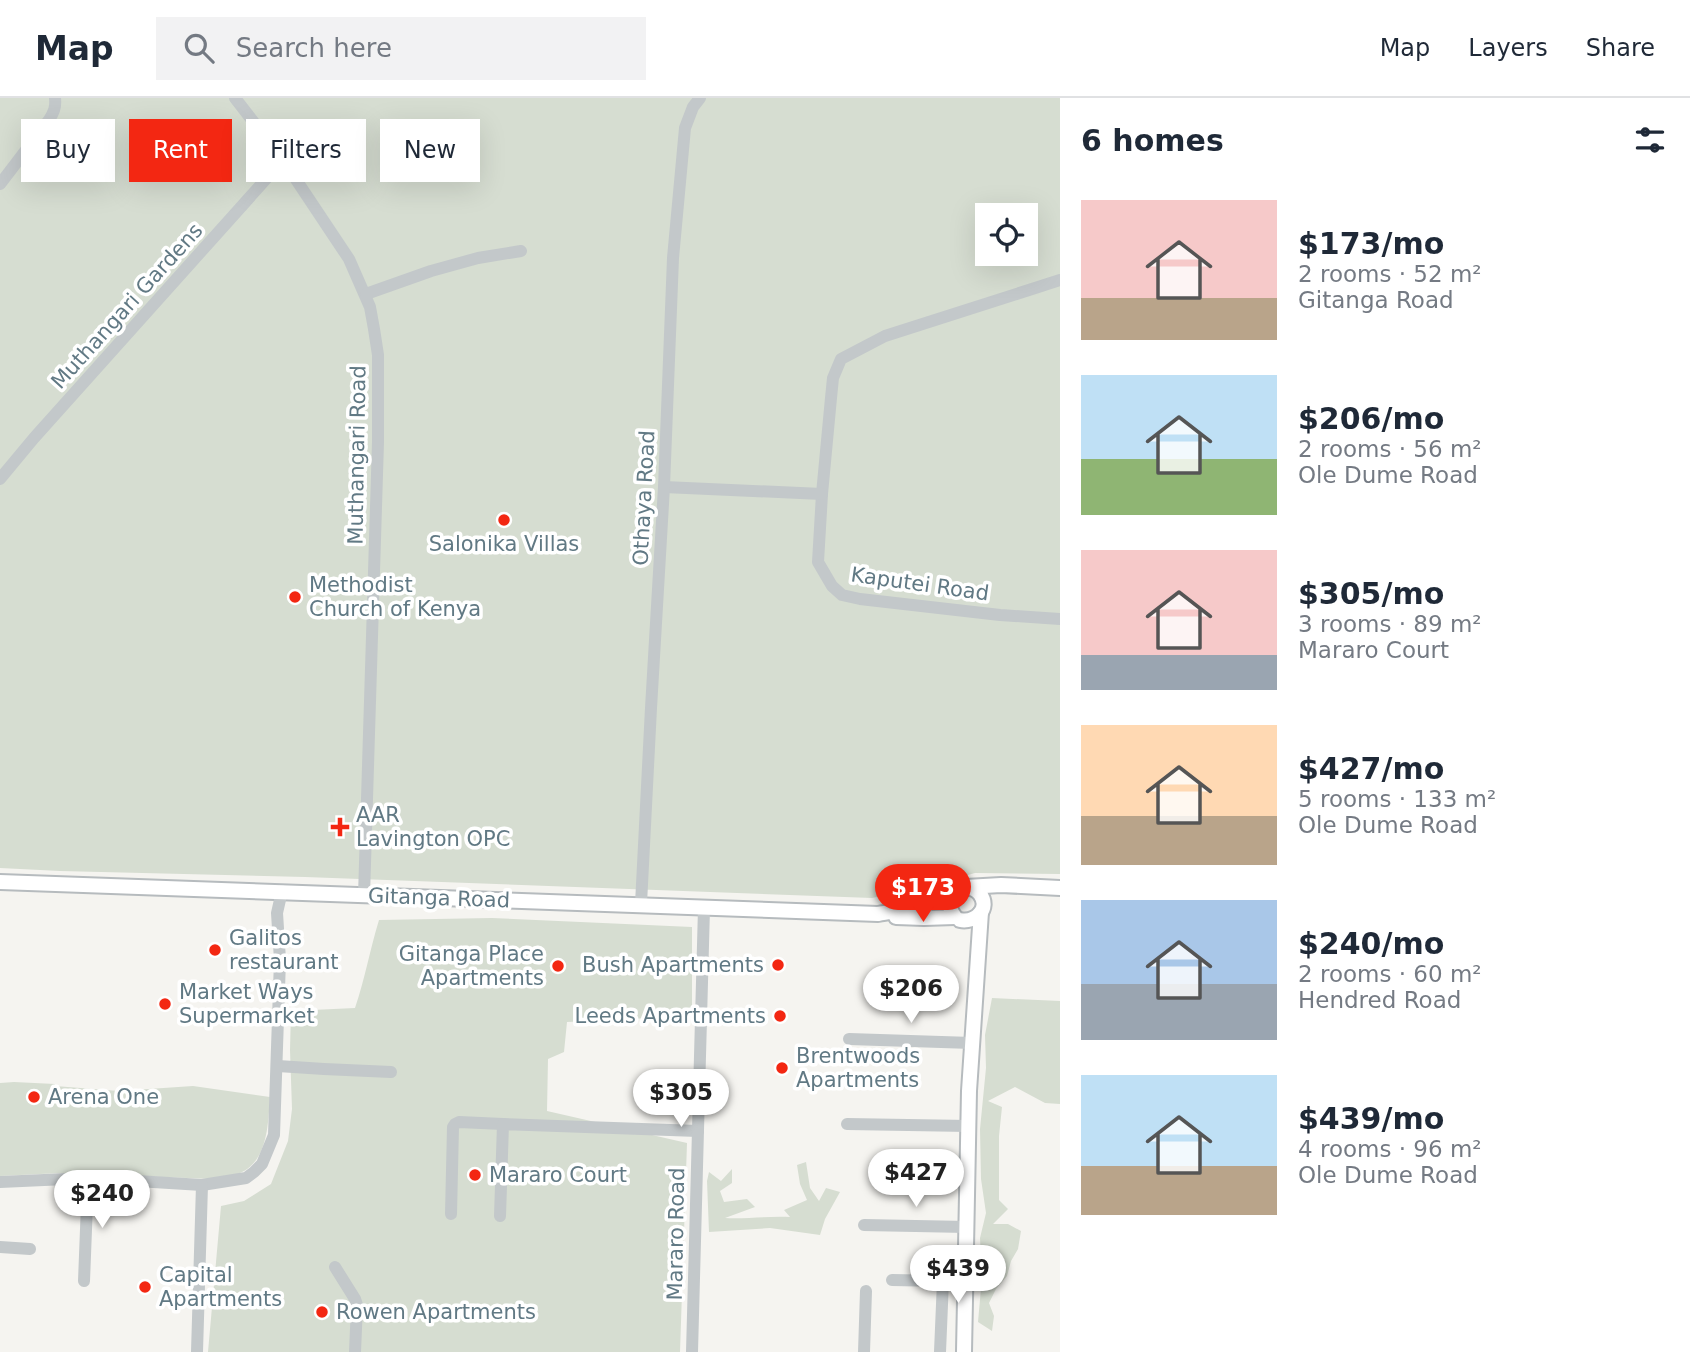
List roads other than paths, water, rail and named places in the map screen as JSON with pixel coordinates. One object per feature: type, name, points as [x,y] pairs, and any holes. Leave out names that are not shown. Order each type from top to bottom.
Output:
[{"type":"main road","name":"Gitanga Road","points":[[0,882],[641,904],[970,920],[1005,892],[1039,887]]},
{"type":"main road","name":"Gitanga Road","points":[[878,914],[925,905],[979,885],[1039,887]]},
{"type":"main road","points":[[1039,887],[1060,888]]},
{"type":"main road","points":[[964,1352],[972,1043],[984,904],[976,890],[960,890],[950,901],[950,907],[971,938],[975,988]]},
{"type":"street","points":[[0,184],[49,120],[56,104],[55,98]]},
{"type":"street","name":"Muthangari Road","points":[[234,98],[251,119]]},
{"type":"street","name":"Othaya Road","points":[[641,904],[664,487],[673,258],[685,128],[693,107],[700,98]]},
{"type":"street","name":"Muthangari Gardens","points":[[0,479],[263,182]]},
{"type":"street","name":"Muthangari Road","points":[[298,182],[349,259],[366,294],[378,352],[378,456],[364,896]]},
{"type":"street","points":[[366,294],[431,271],[478,258],[521,251]]},
{"type":"street","name":"Kaputei Road","points":[[1060,280],[885,336],[841,359],[834,378],[818,562],[832,586],[842,595],[1000,615],[1060,619]]},
{"type":"street","points":[[664,487],[822,494]]},
{"type":"street","points":[[0,1182],[88,1178],[202,1185],[246,1178],[262,1164],[274,1135],[280,960],[277,913],[282,891]]},
{"type":"street","name":"Mararo Road","points":[[692,1352],[704,908]]},
{"type":"street","points":[[849,1039],[972,1043]]},
{"type":"street","points":[[278,1066],[391,1072]]},
{"type":"street","points":[[451,1214],[453,1127],[459,1122],[698,1131]]},
{"type":"street","points":[[500,1216],[503,1124]]},
{"type":"street","points":[[847,1124],[969,1126]]},
{"type":"street","points":[[84,1281],[88,1178]]},
{"type":"street","points":[[197,1352],[202,1185]]},
{"type":"street","points":[[864,1225],[967,1227]]},
{"type":"street","points":[[0,1248],[30,1249]]},
{"type":"street","points":[[940,1352],[944,1257]]},
{"type":"street","points":[[335,1267],[355,1299],[355,1352]]},
{"type":"street","points":[[892,1280],[943,1281]]},
{"type":"street","points":[[864,1352],[866,1291]]},
{"type":"place","name":"Salonika Villas","points":[[504,520]]},
{"type":"place","name":"Methodist Church of Kenya","points":[[295,597]]},
{"type":"place","name":"AAR Lavington OPC","points":[[340,827]]},
{"type":"place","name":"Galitos restaurant","points":[[215,950]]},
{"type":"place","name":"Bush Apartments","points":[[778,965]]},
{"type":"place","name":"Gitanga Place Apartments","points":[[558,966]]},
{"type":"place","name":"Market Ways Supermarket","points":[[165,1004]]},
{"type":"place","name":"Leeds Apartments","points":[[780,1016]]},
{"type":"place","name":"Brentwoods Apartments","points":[[782,1068]]},
{"type":"place","name":"Arena One","points":[[34,1097]]},
{"type":"place","name":"Mararo Court","points":[[475,1175]]},
{"type":"place","name":"Capital Apartments","points":[[145,1287]]},
{"type":"place","name":"Rowen Apartments","points":[[322,1312]]}]
